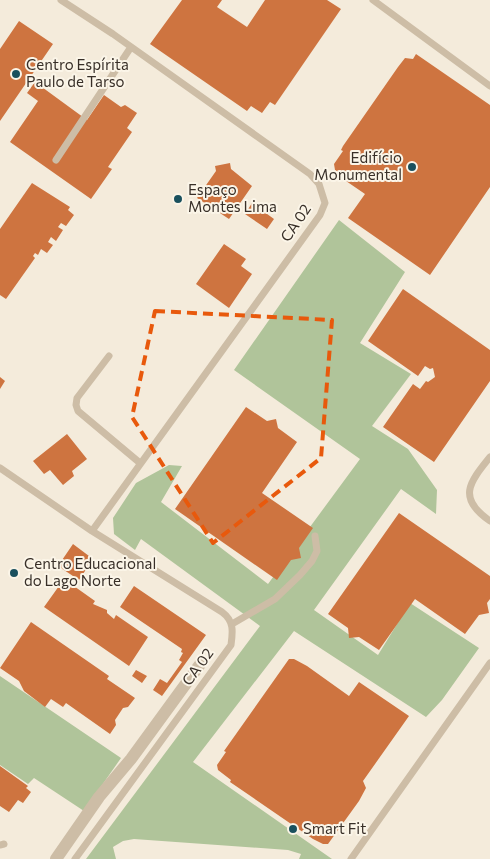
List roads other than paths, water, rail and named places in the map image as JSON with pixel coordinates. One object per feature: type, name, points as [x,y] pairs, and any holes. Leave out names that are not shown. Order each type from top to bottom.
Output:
[{"type":"street","points":[[56,859],[99,797],[131,759],[201,663]]},
{"type":"lane","name":"CA 02","points":[[61,0],[131,47],[310,174],[319,184],[325,202],[320,216],[92,531]]},
{"type":"lane","points":[[373,0],[490,86]]},
{"type":"lane","points":[[56,160],[131,47]]},
{"type":"lane","points":[[108,356],[77,398],[76,405],[78,411],[140,464]]},
{"type":"lane","points":[[490,457],[472,480],[468,490],[471,502],[478,513],[490,521]]},
{"type":"lane","points":[[0,468],[92,531],[222,612],[229,617],[232,624],[275,599],[300,575],[312,561],[316,551],[315,536]]},
{"type":"lane","name":"CA 02","points":[[75,859],[231,645],[232,624]]},
{"type":"lane","points":[[352,859],[490,663]]},
{"type":"place","name":"Centro Espírita Paulo de Tarso","points":[[16,74]]},
{"type":"place","name":"Edifício Monumental","points":[[412,167]]},
{"type":"place","name":"Espaço Montes Lima","points":[[178,199]]},
{"type":"place","name":"Centro Educacional do Lago Norte","points":[[14,573]]},
{"type":"place","name":"Smart Fit","points":[[293,829]]}]
